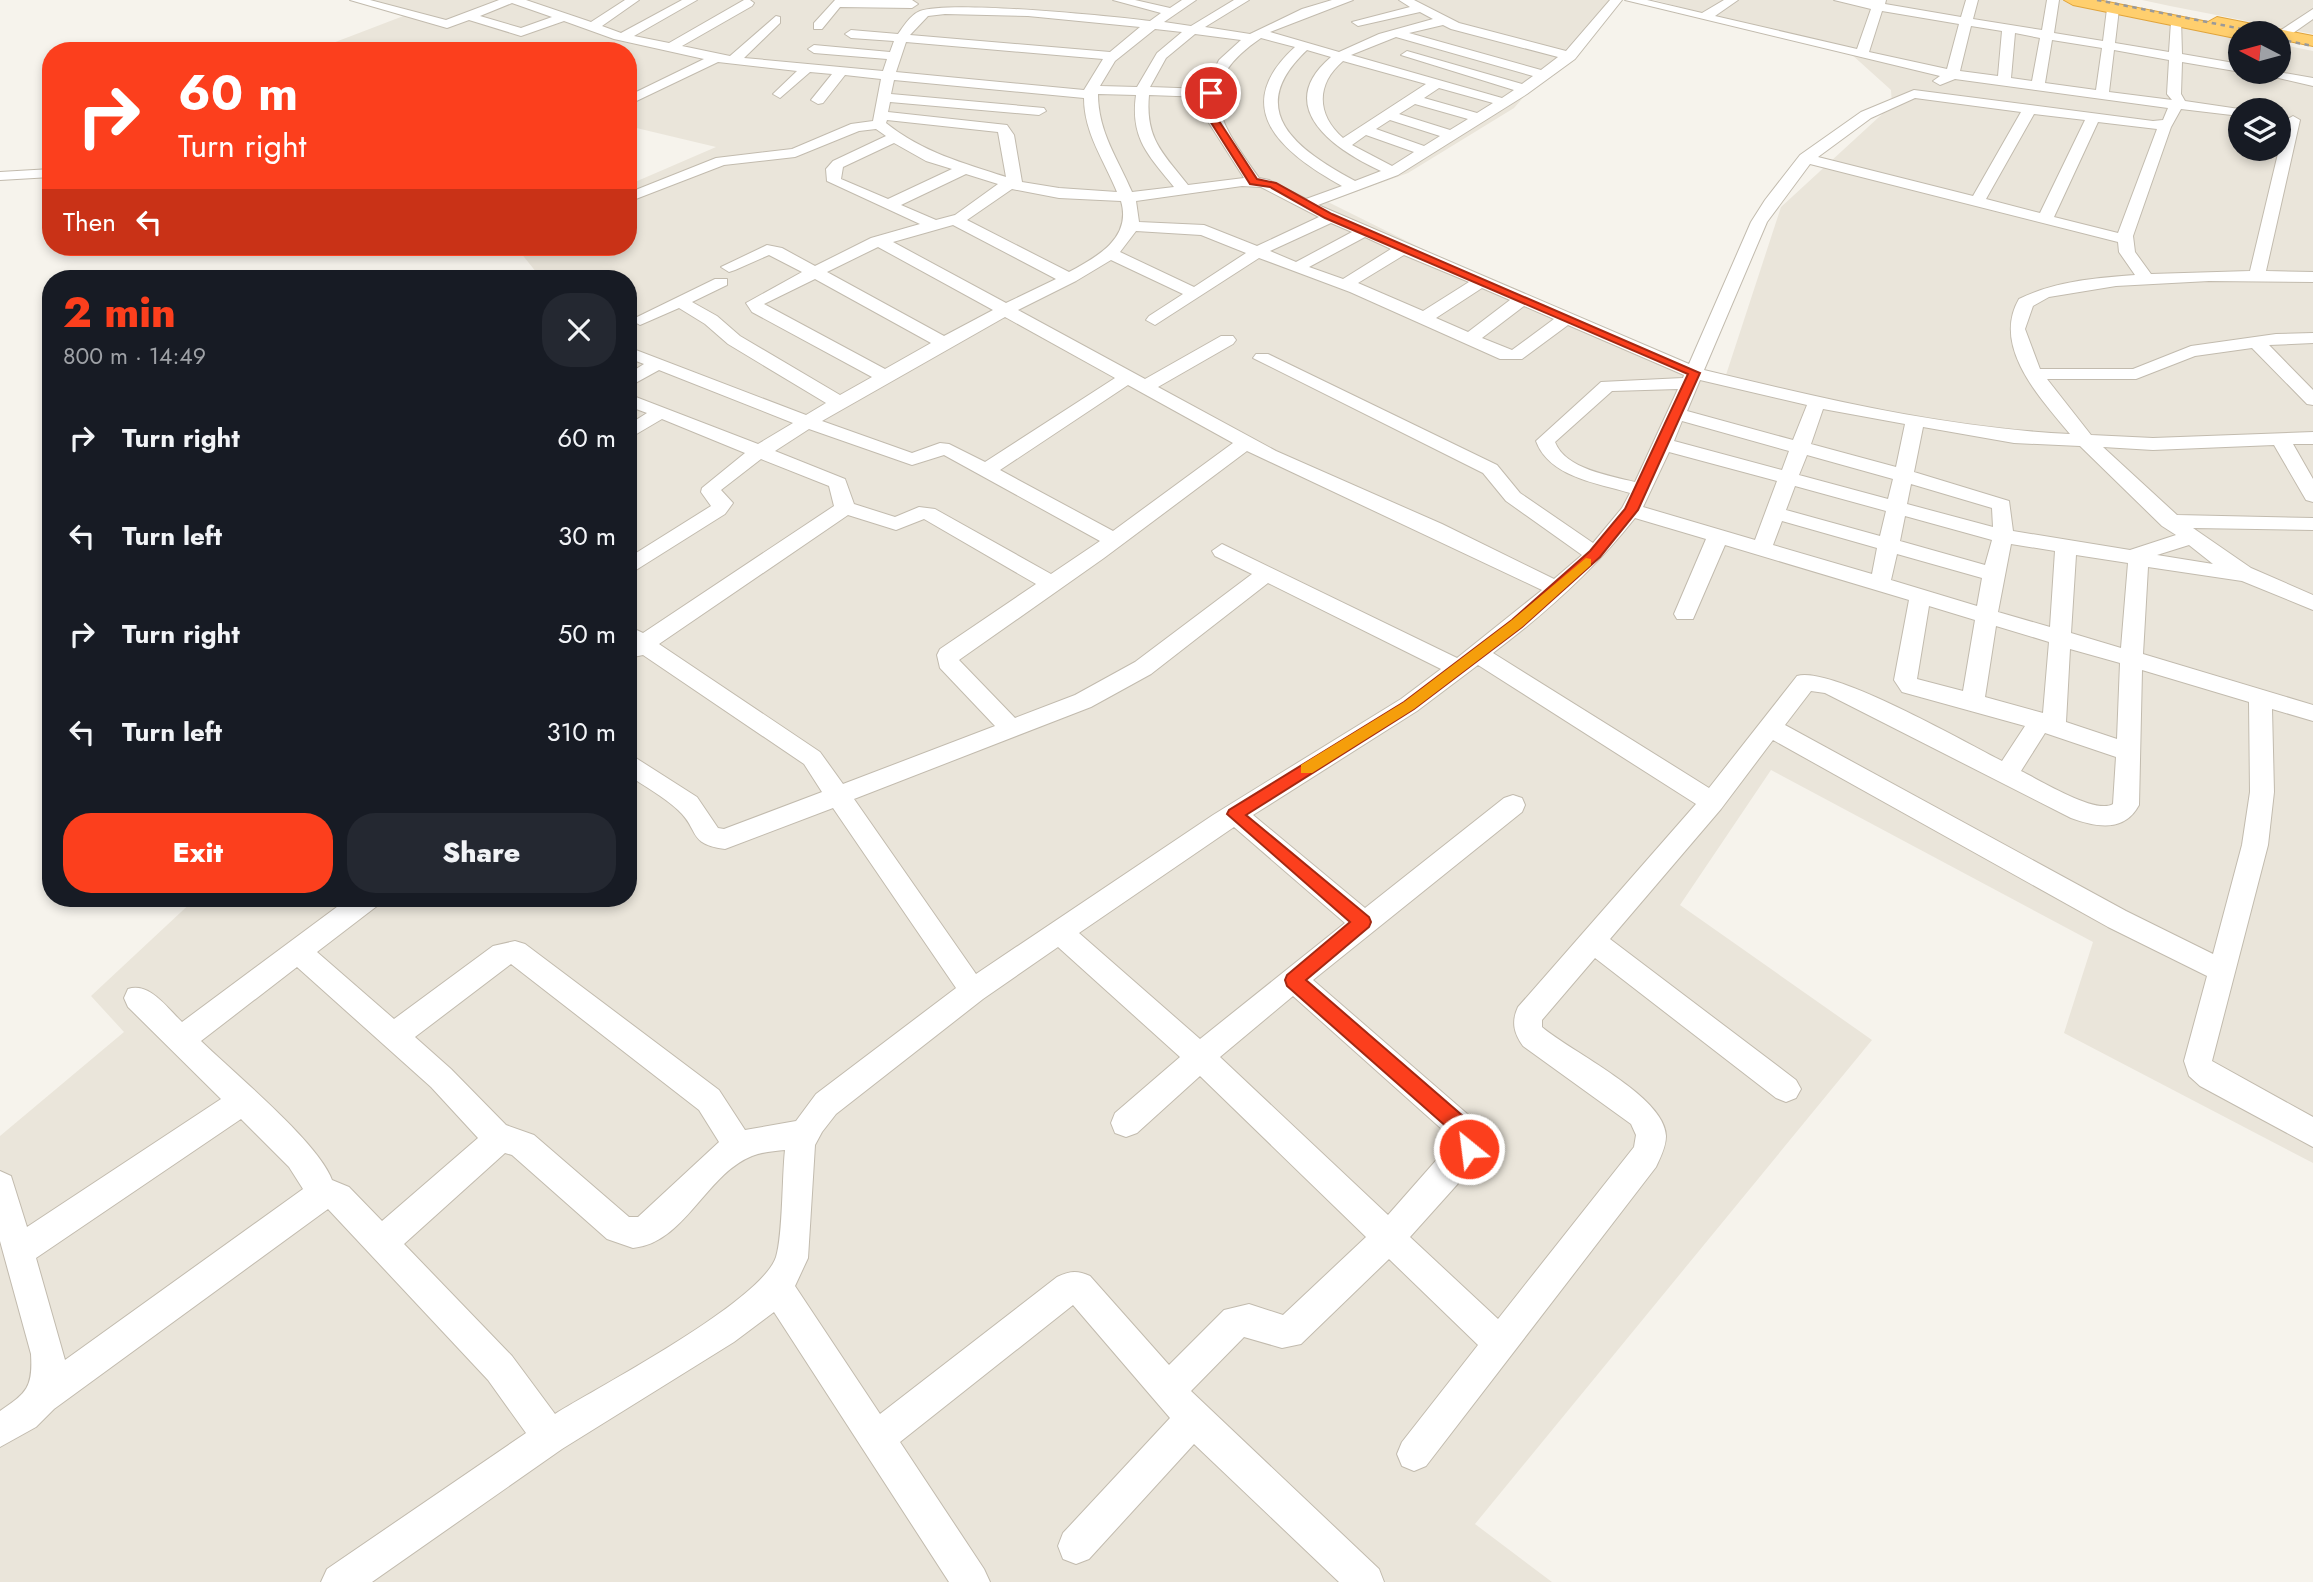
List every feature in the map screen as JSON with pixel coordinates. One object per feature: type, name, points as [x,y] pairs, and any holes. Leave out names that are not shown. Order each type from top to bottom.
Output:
[{"type":"highway","points":[[2073,0],[2112,4],[2228,26]]},
{"type":"highway","points":[[2112,4],[2177,22],[2228,32]]},
{"type":"highway","points":[[2291,38],[2313,41]]},
{"type":"highway","points":[[2291,40],[2313,47]]},
{"type":"street","points":[[356,0],[438,23],[450,23],[512,0],[623,37],[733,61],[886,77],[1016,82],[1048,91],[1211,93]]},
{"type":"street","points":[[594,26],[633,0]]},
{"type":"street","points":[[623,37],[691,0]]},
{"type":"street","points":[[892,0],[937,9]]},
{"type":"street","points":[[1007,11],[1022,0]]},
{"type":"street","points":[[1031,31],[1065,0]]},
{"type":"street","points":[[1119,0],[1172,12]]},
{"type":"street","points":[[637,562],[718,510],[723,503],[711,492],[712,488],[838,401],[1067,278],[1109,253],[1126,238],[1131,226],[1129,197],[1096,137],[1091,117],[1091,92],[1103,67],[1154,24],[1189,0]]},
{"type":"street","points":[[1185,191],[1155,152],[1141,128],[1140,92],[1155,61],[1197,28],[1243,0]]},
{"type":"street","points":[[1308,0],[1325,5]]},
{"type":"street","points":[[1254,182],[1214,121],[1211,93],[1222,67],[1255,36],[1279,22],[1347,0]]},
{"type":"street","points":[[1405,0],[1443,21],[1570,56]]},
{"type":"street","points":[[1306,204],[1393,172],[1524,89],[1570,56],[1616,0]]},
{"type":"street","points":[[1631,0],[1952,75],[2228,110]]},
{"type":"street","points":[[1704,17],[1732,0]]},
{"type":"street","points":[[1840,0],[1922,6],[1967,20],[2228,66]]},
{"type":"street","points":[[340,1582],[550,1437],[722,1330],[765,1298],[776,1286],[792,1258],[798,1155],[803,1134],[826,1104],[973,992],[1060,932],[1235,814],[1409,705],[1557,589],[1595,554],[1631,510],[1663,444],[1759,222],[1775,194],[1805,158],[1848,127],[1896,100],[1952,75],[1972,0]]},
{"type":"street","points":[[2038,87],[2053,0]]},
{"type":"street","points":[[672,47],[748,3]]},
{"type":"street","points":[[818,26],[837,3],[912,4]]},
{"type":"street","points":[[1862,54],[1879,3]]},
{"type":"street","points":[[1115,56],[1035,54],[1031,31],[1007,11],[955,4],[919,17],[904,37],[886,77],[880,119],[895,137],[921,153],[962,170],[1012,184],[1059,192],[1129,197],[1254,182],[1273,185],[1332,217],[1568,317],[1692,378],[1915,422],[2014,437],[2153,444],[2313,438]]},
{"type":"street","points":[[2102,95],[2112,4]]},
{"type":"street","points":[[1082,18],[1099,6]]},
{"type":"street","points":[[1358,22],[1419,9]]},
{"type":"street","points":[[2291,27],[2313,13]]},
{"type":"street","points":[[469,16],[521,33],[565,17]]},
{"type":"street","points":[[851,34],[904,37],[1031,31],[1082,18],[1197,28],[1305,45],[1503,102]]},
{"type":"street","points":[[733,61],[776,20]]},
{"type":"street","points":[[1393,172],[1342,145],[1317,117],[1314,96],[1317,80],[1341,55],[1395,32],[1443,21]]},
{"type":"street","points":[[2177,22],[2174,94],[2179,104]]},
{"type":"street","points":[[2004,82],[2009,27]]},
{"type":"street","points":[[1395,32],[1544,75]]},
{"type":"street","points":[[1385,68],[1426,41]]},
{"type":"street","points":[[1305,45],[1282,69],[1275,81],[1270,101],[1273,118],[1303,157],[1355,187]]},
{"type":"street","points":[[814,48],[895,56]]},
{"type":"street","points":[[1407,55],[1524,89]]},
{"type":"street","points":[[637,97],[716,58]]},
{"type":"street","points":[[780,94],[807,68]]},
{"type":"street","points":[[818,100],[841,72]]},
{"type":"street","points":[[2291,78],[2313,82]]},
{"type":"street","points":[[1342,145],[1437,83]]},
{"type":"street","points":[[637,194],[722,161],[795,153],[880,119],[1002,128],[1029,127],[1048,91]]},
{"type":"street","points":[[1914,94],[2165,125]]},
{"type":"street","points":[[883,97],[1039,111]]},
{"type":"street","points":[[1413,99],[1479,118]]},
{"type":"street","points":[[2148,281],[2127,252],[2124,239],[2165,125],[2179,104]]},
{"type":"street","points":[[1977,202],[2030,108]]},
{"type":"street","points":[[1388,115],[1453,135]]},
{"type":"street","points":[[2045,219],[2093,117]]},
{"type":"street","points":[[2291,120],[2313,123]]},
{"type":"street","points":[[1002,128],[1007,135],[1012,184]]},
{"type":"street","points":[[1364,130],[1427,152]]},
{"type":"street","points":[[895,137],[838,164],[832,174],[837,184],[935,225]]},
{"type":"street","points":[[1805,158],[2124,239]]},
{"type":"street","points":[[2257,276],[2286,161]]},
{"type":"street","points":[[888,205],[962,170]]},
{"type":"street","points":[[0,176],[42,174]]},
{"type":"street","points":[[882,375],[755,305],[757,300],[880,241],[955,219],[981,206],[1012,184]]},
{"type":"street","points":[[1155,320],[1259,251],[1332,217]]},
{"type":"street","points":[[955,219],[1067,278]]},
{"type":"street","points":[[1131,226],[1204,230],[1346,285],[1506,355],[1516,355],[1568,317]]},
{"type":"street","points":[[1298,267],[1365,231]]},
{"type":"street","points":[[880,241],[1246,442],[1557,589]]},
{"type":"street","points":[[1346,285],[1404,247]]},
{"type":"street","points":[[640,320],[772,250],[816,271],[943,343]]},
{"type":"street","points":[[1109,253],[1195,294]]},
{"type":"street","points":[[2313,277],[2257,276],[2091,284],[2045,292],[2024,304],[2015,326],[2018,346],[2084,441],[2169,521],[2223,561],[2254,578],[2313,603]]},
{"type":"street","points":[[1423,318],[1482,281]]},
{"type":"street","points":[[1470,340],[1524,298]]},
{"type":"street","points":[[678,301],[711,320],[734,340],[838,401]]},
{"type":"street","points":[[2035,374],[2136,374],[2182,353],[2256,342],[2313,338]]},
{"type":"street","points":[[1145,387],[1227,340]]},
{"type":"street","points":[[2256,342],[2313,400]]},
{"type":"street","points":[[637,355],[912,460],[940,449],[949,450],[1114,540]]},
{"type":"street","points":[[1262,358],[1490,468],[1513,497],[1595,554]]},
{"type":"street","points":[[637,376],[658,363]]},
{"type":"street","points":[[986,470],[1128,377]]},
{"type":"street","points":[[1640,490],[1564,465],[1552,458],[1545,441],[1607,386],[1692,378]]},
{"type":"street","points":[[1762,548],[1817,402]]},
{"type":"street","points":[[637,403],[838,483],[845,508]]},
{"type":"street","points":[[637,427],[661,412]]},
{"type":"street","points":[[1676,414],[2000,503],[2004,508],[2003,536],[1993,575],[1973,703]]},
{"type":"street","points":[[1880,584],[1915,422]]},
{"type":"street","points":[[2280,439],[2313,496]]},
{"type":"street","points":[[1013,730],[947,658],[952,650],[1052,584],[1246,442]]},
{"type":"street","points":[[1663,444],[2003,536],[2254,578]]},
{"type":"street","points":[[845,508],[896,524],[919,513],[928,513],[1052,584]]},
{"type":"street","points":[[637,641],[845,508]]},
{"type":"street","points":[[1631,510],[2313,713]]},
{"type":"street","points":[[1775,513],[1993,575]]},
{"type":"street","points":[[2169,521],[2313,524]]},
{"type":"street","points":[[1685,614],[1718,536]]},
{"type":"street","points":[[1414,1454],[1646,1157],[1653,1141],[1651,1126],[1641,1114],[1534,1037],[1528,1030],[1528,1016],[1712,802],[1805,682],[1818,682],[2080,811],[2106,818],[2118,815],[2127,805],[2131,659],[2138,558],[2143,550],[2191,538]]},
{"type":"street","points":[[2007,774],[2047,724],[2066,546]]},
{"type":"street","points":[[1222,551],[1468,661],[1712,802]]},
{"type":"street","points":[[637,772],[688,804],[710,837],[718,840],[1013,730],[1083,701],[1143,668],[1268,573]]},
{"type":"street","points":[[1920,596],[1906,683],[1916,689],[2047,724],[2128,752]]},
{"type":"street","points":[[637,647],[811,758],[973,992]]},
{"type":"street","points":[[2260,697],[2260,819],[2198,1061],[2199,1067],[2210,1077],[2313,1133]]},
{"type":"street","points":[[1770,727],[2117,919],[2222,971]]},
{"type":"street","points":[[1126,1123],[1199,1056],[1363,922],[1513,805]]},
{"type":"street","points":[[1235,814],[1363,922]]},
{"type":"street","points":[[180,1040],[298,952],[353,907]]},
{"type":"street","points":[[1060,932],[1199,1056],[1500,1344]]},
{"type":"street","points":[[1593,941],[1786,1089]]},
{"type":"street","points":[[298,952],[441,1078],[499,1139]]},
{"type":"street","points":[[394,1036],[503,954],[515,952],[709,1100],[739,1147]]},
{"type":"street","points":[[1168,1390],[1240,1319],[1275,1331],[1289,1332],[1389,1237],[1469,1149],[1469,1135],[1294,980]]},
{"type":"street","points":[[138,998],[300,1157],[316,1178],[320,1195]]},
{"type":"street","points":[[19,1251],[242,1101]]},
{"type":"street","points":[[381,1243],[499,1139],[512,1139],[523,1145],[628,1234],[642,1233],[654,1224],[739,1147],[759,1139],[803,1134]]},
{"type":"street","points":[[0,1186],[48,1354],[51,1379],[46,1395]]},
{"type":"street","points":[[0,1430],[320,1195],[338,1198],[494,1361],[550,1437]]},
{"type":"street","points":[[776,1286],[971,1582]]},
{"type":"street","points":[[876,1439],[1073,1286],[1087,1293],[1193,1419],[1366,1582]]},
{"type":"street","points":[[1076,1546],[1193,1419]]},
{"type":"shaded area","points":[[374,0],[1609,0],[1514,108],[1408,173],[1328,202],[1461,268],[1724,381],[1781,207],[1892,105],[1891,90],[1850,53],[1654,0],[2069,0],[2228,34],[2228,84],[2291,84],[2291,46],[2313,51],[2313,1163],[2064,1033],[2093,942],[1771,770],[1680,905],[1872,1040],[1475,1524],[1552,1582],[0,1582],[0,1136],[124,1032],[91,996],[186,907],[637,907],[637,270],[535,270],[523,256],[637,256],[637,181],[716,147],[637,128],[637,42],[336,42],[406,15],[370,1]]},
{"type":"shaded area","points":[[2142,0],[2313,0],[2313,34],[2291,30],[2291,21],[2247,21]]},
{"type":"railway","points":[[2097,0],[2228,26]]},
{"type":"railway","points":[[2291,42],[2313,46]]},
{"type":"slow traffic","points":[[1307,769],[1409,705],[1517,624],[1586,562]]},
{"type":"route","points":[[1211,93],[1214,121],[1254,182],[1273,185],[1328,216],[1694,373],[1655,463],[1631,510],[1595,554],[1517,624],[1409,705],[1235,814],[1363,922],[1294,980],[1464,1130],[1469,1135],[1469,1149]]}]
